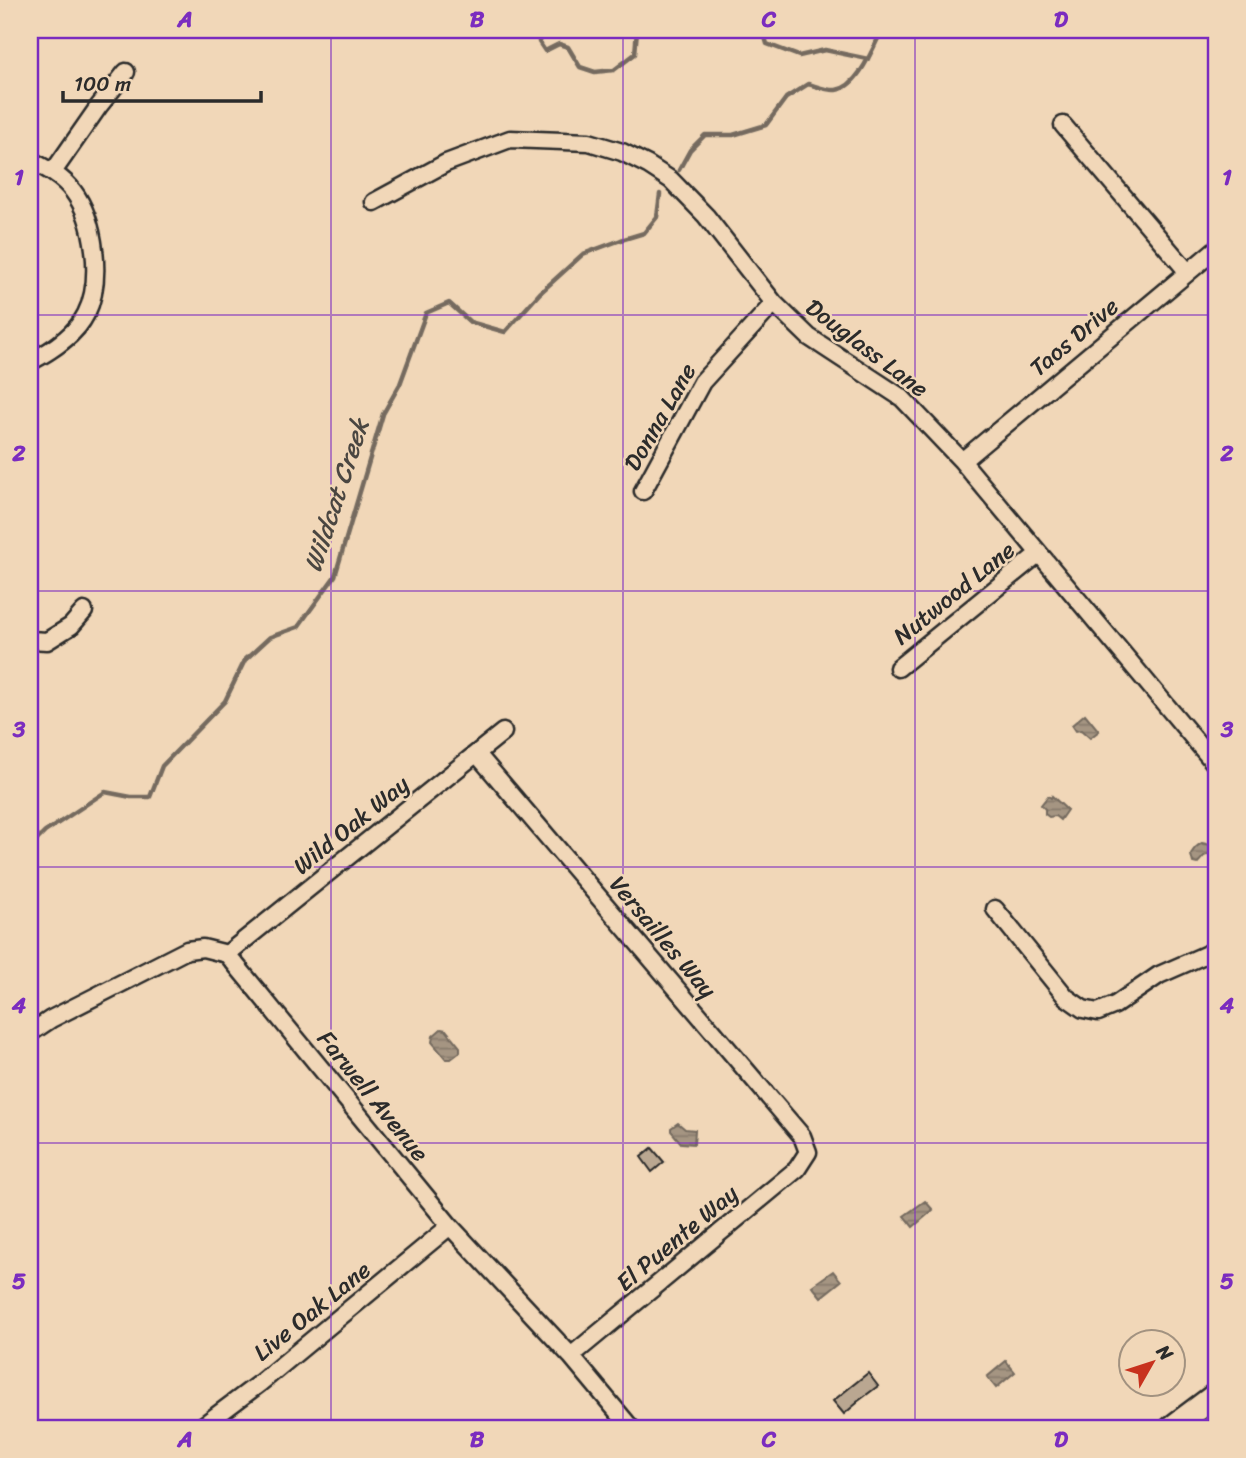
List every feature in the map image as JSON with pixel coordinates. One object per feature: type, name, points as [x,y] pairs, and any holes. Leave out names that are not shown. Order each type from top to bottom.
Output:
[{"type":"main road","points":[[1172,1428],[1216,1395]]},
{"type":"street","points":[[53,172],[126,72]]},
{"type":"street","points":[[1063,125],[1188,271]]},
{"type":"street","name":"Douglass Lane","points":[[374,202],[446,163],[510,139],[589,142],[622,152],[648,164],[671,180],[706,216],[774,303],[809,337],[902,398],[961,461],[1216,765]]},
{"type":"street","points":[[30,160],[53,172],[73,190],[85,212],[95,251],[94,291],[86,314],[73,332],[47,353],[30,362]]},
{"type":"street","name":"Taos Drive","points":[[961,461],[1216,248]]},
{"type":"street","name":"Donna Lane","points":[[643,491],[702,382],[774,303]]},
{"type":"street","name":"Nutwood Lane","points":[[898,668],[1038,554]]},
{"type":"street","points":[[30,639],[47,641],[71,626],[84,611]]},
{"type":"street","name":"Wild Oak Way","points":[[227,954],[503,732]]},
{"type":"street","name":"Versailles Way","points":[[477,754],[802,1136],[808,1152]]},
{"type":"street","points":[[995,909],[1066,997],[1083,1010],[1098,1012],[1115,1005],[1159,975],[1216,950]]},
{"type":"street","points":[[30,1033],[51,1019],[187,950],[203,948],[227,954]]},
{"type":"street","name":"Farwell Avenue","points":[[227,954],[450,1226],[570,1356],[631,1428]]},
{"type":"street","name":"El Puente Way","points":[[570,1356],[797,1169],[808,1152]]},
{"type":"street","name":"Live Oak Lane","points":[[200,1428],[260,1383],[450,1226]]},
{"type":"shaded area","points":[[1085,714],[1099,731],[1090,738],[1081,730],[1076,731],[1072,725]]},
{"type":"shaded area","points":[[1048,796],[1052,796],[1067,810],[1060,820],[1045,814],[1041,805]]},
{"type":"shaded area","points":[[1202,843],[1211,845],[1216,850],[1204,856],[1197,864],[1193,863],[1191,855]]},
{"type":"shaded area","points":[[441,1029],[446,1030],[460,1047],[460,1052],[451,1059],[446,1059],[432,1042],[433,1036]]},
{"type":"shaded area","points":[[678,1123],[685,1129],[695,1130],[694,1144],[681,1143],[671,1131]]},
{"type":"shaded area","points":[[925,1201],[933,1210],[913,1227],[904,1216]]},
{"type":"shaded area","points":[[833,1271],[841,1281],[821,1297],[812,1286]]},
{"type":"shaded area","points":[[1006,1361],[1015,1372],[996,1388],[987,1377]]},
{"type":"building","points":[[652,1148],[664,1162],[652,1172],[641,1157]]},
{"type":"building","points":[[868,1373],[878,1386],[844,1414],[833,1401]]},
{"type":"waterway","points":[[539,30],[539,42],[545,51],[559,44],[568,47],[580,67],[595,72],[614,70],[635,54],[637,30]]},
{"type":"waterway","points":[[763,30],[767,44],[799,56],[825,50],[868,59]]},
{"type":"waterway","name":"Wildcat Creek","points":[[679,170],[690,150],[705,135],[733,135],[766,125],[786,98],[808,84],[833,90],[844,88],[864,66],[882,30]]},
{"type":"waterway","name":"Wildcat Creek","points":[[30,847],[45,832],[105,792],[150,797],[162,766],[225,701],[245,660],[270,637],[298,627],[335,576],[383,414],[400,384],[426,313],[449,303],[470,322],[505,332],[540,293],[583,254],[644,233],[657,217],[660,194]]}]
